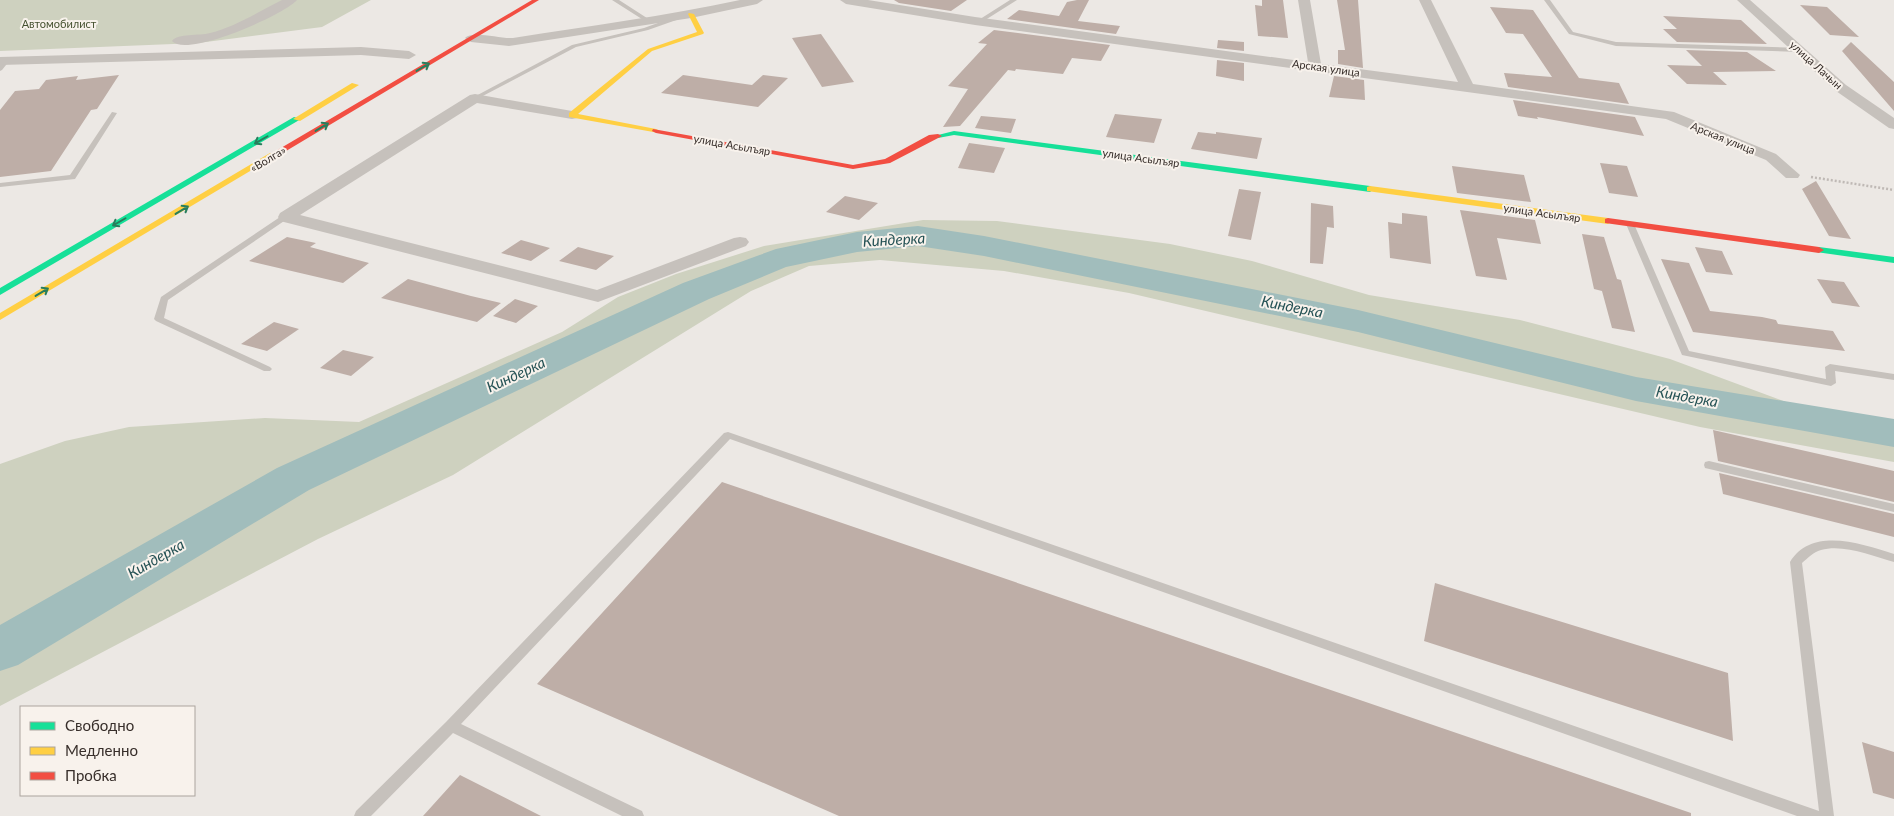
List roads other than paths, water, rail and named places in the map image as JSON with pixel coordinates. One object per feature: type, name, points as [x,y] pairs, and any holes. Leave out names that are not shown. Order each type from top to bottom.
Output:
[{"type":"main road","name":"«Волга»","points":[[0,317],[536,0]]},
{"type":"main road","points":[[572,115],[650,50],[701,33],[691,14]]},
{"type":"main road","points":[[392,64],[413,52]]},
{"type":"main road","name":"«Волга»","points":[[0,292],[367,79]]},
{"type":"main road","name":"улица Асылъяр","points":[[572,115],[853,167],[887,161],[932,137],[954,133],[1894,260]]},
{"type":"street","points":[[164,41],[195,41],[222,35],[291,0]]},
{"type":"street","points":[[471,38],[509,42],[691,14],[757,0]]},
{"type":"street","name":"Арская улица","points":[[846,0],[980,21],[1669,116],[1770,157],[1792,174]]},
{"type":"street","points":[[1304,0],[1315,67]]},
{"type":"street","points":[[1425,0],[1468,88]]},
{"type":"street","name":"улица Лачын","points":[[1743,0],[1841,88],[1894,125]]},
{"type":"street","points":[[2,63],[361,51],[413,52]]},
{"type":"street","points":[[286,217],[475,98],[572,115]]},
{"type":"street","points":[[286,217],[598,296],[740,242]]},
{"type":"lane","points":[[616,0],[647,20]]},
{"type":"lane","points":[[980,21],[1014,0]]},
{"type":"lane","points":[[1547,0],[1571,33],[1616,44],[1800,50]]},
{"type":"lane","points":[[475,98],[574,46],[646,29],[691,14]]},
{"type":"lane","points":[[0,185],[72,177],[114,113]]},
{"type":"lane","points":[[267,369],[159,319],[164,299],[286,217]]},
{"type":"lane","points":[[1630,224],[1684,353],[1831,383],[1830,367],[1894,377]]},
{"type":"lane","points":[[361,816],[450,726],[728,435],[1816,816]]},
{"type":"lane","points":[[1709,464],[1894,508]]},
{"type":"lane","points":[[1826,816],[1796,562],[1813,548],[1832,545],[1864,549],[1894,558]]},
{"type":"lane","points":[[450,726],[636,816]]},
{"type":"waterway","name":"Киндерка","points":[[0,650],[293,479],[696,291],[776,259],[857,242],[918,236],[984,246],[1358,321],[1636,389],[1894,433]]},
{"type":"park label","name":"Автомобилист","points":[[59,24]]}]
